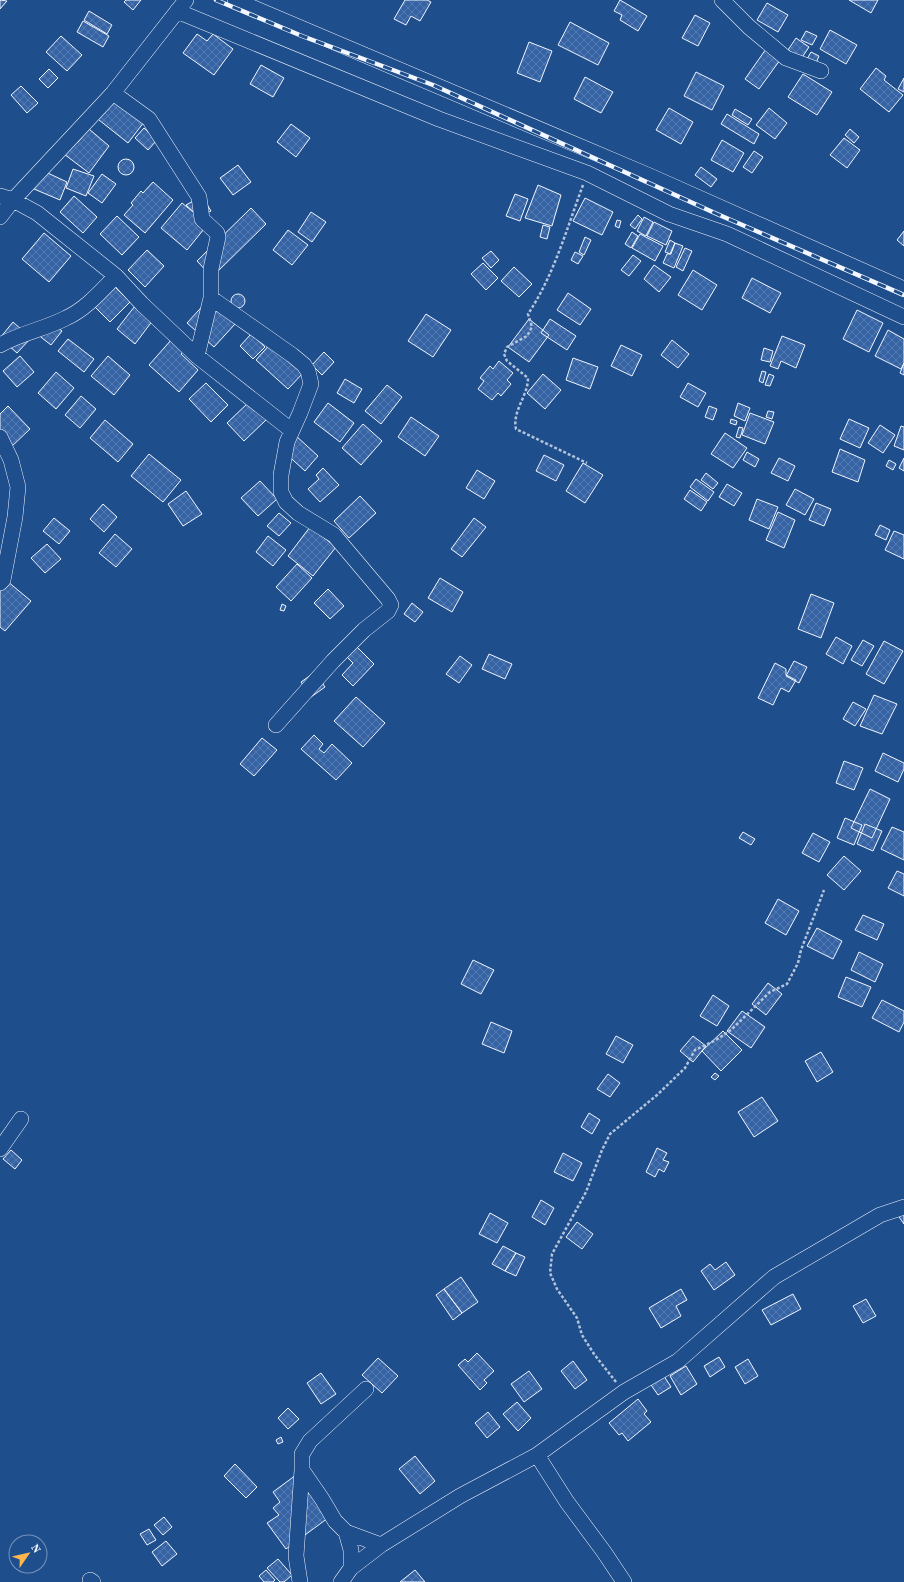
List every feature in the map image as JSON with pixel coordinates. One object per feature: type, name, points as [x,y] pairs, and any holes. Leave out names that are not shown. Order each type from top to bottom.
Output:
[{"type":"street","points":[[235,0],[650,176],[904,289]]},
{"type":"street","points":[[722,0],[749,27],[786,58],[821,70]]},
{"type":"street","points":[[0,217],[6,198],[113,93],[181,6],[439,119],[587,173],[669,214],[727,234],[904,317]]},
{"type":"street","points":[[113,93],[149,119],[199,196],[202,219],[217,233],[218,237],[211,269],[211,298],[197,356]]},
{"type":"street","points":[[6,198],[37,213],[116,276],[142,304],[197,356],[292,430]]},
{"type":"street","points":[[0,345],[14,337],[66,318],[77,312],[116,276]]},
{"type":"street","points":[[211,298],[292,355],[308,371],[311,384],[292,430],[284,456],[281,475],[281,492],[286,502],[298,513],[334,535],[388,599],[390,605],[388,611],[364,630],[333,661],[276,725]]},
{"type":"street","points":[[0,437],[11,460],[18,486],[15,517],[2,580],[0,583]]},
{"type":"street","points":[[0,1149],[21,1119]]},
{"type":"street","points":[[341,1582],[351,1568],[381,1545],[460,1496],[537,1455],[624,1392],[678,1361],[774,1277],[880,1215],[904,1207]]},
{"type":"street","points":[[300,1582],[296,1556],[302,1454],[310,1441],[366,1389]]},
{"type":"street","points":[[537,1455],[567,1502],[624,1582]]},
{"type":"street","points":[[302,1470],[335,1521],[346,1532],[381,1545]]},
{"type":"street","points":[[346,1532],[351,1550],[351,1568]]},
{"type":"path","points":[[587,173],[550,276],[528,314],[532,327],[526,336],[507,347],[504,354],[507,361],[528,378],[528,387],[516,418],[516,430],[587,463]]},
{"type":"path","points":[[624,1392],[586,1342],[582,1335],[577,1318],[557,1289],[550,1273],[552,1254],[586,1192],[602,1150],[610,1134],[674,1079],[685,1068],[695,1050],[721,1037],[731,1030],[770,992],[787,984],[798,963],[801,950],[824,890]]},
{"type":"building","points":[[0,0],[7,1],[0,9]]},
{"type":"building","points":[[126,0],[141,0],[133,10],[124,2]]},
{"type":"building","points":[[405,0],[427,0],[431,2],[420,21],[411,16],[406,25],[394,19]]},
{"type":"building","points":[[620,0],[647,16],[638,31],[620,20],[622,15],[614,11]]},
{"type":"building","points":[[849,0],[878,0],[871,13]]},
{"type":"building","points":[[767,3],[788,15],[778,32],[757,20]]},
{"type":"building","points":[[89,11],[112,25],[107,34],[84,20]]},
{"type":"building","points":[[695,15],[710,23],[698,46],[682,38]]},
{"type":"building","points":[[83,21],[109,36],[103,47],[77,32]]},
{"type":"building","points":[[570,22],[609,43],[598,65],[558,45]]},
{"type":"building","points":[[830,30],[857,45],[846,64],[820,49]]},
{"type":"building","points":[[806,31],[817,36],[812,45],[801,40]]},
{"type":"building","points":[[197,34],[207,41],[213,34],[233,49],[214,75],[183,53]]},
{"type":"building","points":[[61,36],[82,55],[67,71],[46,52]]},
{"type":"building","points":[[796,38],[809,47],[801,59],[788,50]]},
{"type":"building","points":[[529,42],[552,51],[540,82],[517,73]]},
{"type":"building","points":[[766,49],[780,60],[759,89],[745,79]]},
{"type":"building","points":[[811,52],[819,56],[816,63],[807,59]]},
{"type":"building","points":[[261,65],[284,78],[273,97],[250,84]]},
{"type":"building","points":[[876,68],[886,76],[884,80],[903,95],[889,112],[860,89]]},
{"type":"building","points":[[49,69],[58,78],[48,88],[39,79]]},
{"type":"building","points":[[696,72],[724,86],[712,110],[684,96]]},
{"type":"building","points":[[803,74],[832,92],[817,115],[788,97]]},
{"type":"building","points":[[585,77],[613,92],[601,113],[574,99]]},
{"type":"building","points":[[904,78],[904,92],[898,89]]},
{"type":"building","points":[[21,86],[38,103],[27,113],[11,95]]},
{"type":"building","points":[[105,91],[144,122],[128,143],[89,112]]},
{"type":"building","points":[[669,108],[693,122],[681,144],[656,130]]},
{"type":"building","points":[[769,108],[787,123],[775,139],[756,125]]},
{"type":"building","points":[[735,109],[752,119],[748,125],[732,115]]},
{"type":"building","points":[[727,114],[759,134],[754,144],[721,124]]},
{"type":"building","points":[[291,124],[310,138],[296,157],[277,142]]},
{"type":"building","points":[[144,128],[157,140],[148,150],[135,138]]},
{"type":"building","points":[[89,129],[109,146],[89,173],[64,154],[75,140],[78,142]]},
{"type":"building","points":[[850,129],[859,137],[854,143],[845,135]]},
{"type":"building","points":[[844,138],[860,150],[847,168],[830,155]]},
{"type":"building","points":[[722,140],[744,153],[733,172],[711,160]]},
{"type":"building","points":[[754,151],[763,157],[752,173],[743,167]]},
{"type":"building","points":[[123,159],[129,159],[134,164],[132,173],[129,175],[123,175],[118,170],[118,164]]},
{"type":"building","points":[[238,165],[251,182],[233,195],[220,178]]},
{"type":"building","points":[[701,167],[717,179],[711,187],[695,175]]},
{"type":"building","points":[[39,169],[67,182],[60,200],[27,186]]},
{"type":"building","points":[[73,169],[94,176],[86,196],[66,188]]},
{"type":"building","points":[[102,174],[116,184],[102,203],[88,193]]},
{"type":"building","points":[[153,182],[173,200],[145,233],[124,215],[133,205],[131,203],[141,191],[143,193]]},
{"type":"building","points":[[538,185],[561,195],[552,226],[525,218]]},
{"type":"building","points":[[515,194],[528,199],[520,221],[506,216]]},
{"type":"building","points":[[74,196],[97,217],[83,233],[60,212]]},
{"type":"building","points":[[202,196],[211,211],[199,217],[186,205]]},
{"type":"building","points":[[585,198],[613,212],[602,235],[573,221]]},
{"type":"building","points":[[182,203],[208,224],[187,250],[161,228]]},
{"type":"building","points":[[251,208],[266,224],[212,277],[197,261]]},
{"type":"building","points":[[311,212],[326,222],[312,242],[298,232]]},
{"type":"building","points":[[638,215],[642,219],[635,229],[630,225]]},
{"type":"building","points":[[117,216],[139,237],[122,255],[100,234]]},
{"type":"building","points":[[644,217],[653,222],[646,236],[637,231]]},
{"type":"building","points":[[617,220],[621,221],[619,228],[615,226]]},
{"type":"building","points":[[654,222],[672,231],[666,245],[647,236]]},
{"type":"building","points":[[543,225],[550,227],[547,239],[540,237]]},
{"type":"building","points":[[288,230],[308,245],[292,265],[273,250]]},
{"type":"building","points":[[904,231],[904,246],[897,240]]},
{"type":"building","points":[[632,232],[638,236],[631,248],[625,244]]},
{"type":"building","points":[[44,233],[71,256],[49,282],[22,259]]},
{"type":"building","points":[[640,234],[663,246],[655,261],[632,248]]},
{"type":"building","points":[[585,237],[591,240],[584,255],[579,252]]},
{"type":"building","points":[[670,240],[675,243],[670,254],[665,252]]},
{"type":"building","points":[[675,243],[683,246],[674,268],[663,263],[667,254],[671,254]]},
{"type":"building","points":[[685,248],[692,251],[683,271],[676,267]]},
{"type":"building","points":[[147,250],[164,266],[145,287],[128,270]]},
{"type":"building","points":[[491,251],[499,260],[491,268],[482,258]]},
{"type":"building","points":[[575,252],[583,256],[578,264],[571,260]]},
{"type":"building","points":[[633,255],[641,261],[629,276],[621,270]]},
{"type":"building","points":[[483,263],[498,278],[486,290],[471,274]]},
{"type":"building","points":[[654,265],[671,277],[659,292],[644,279]]},
{"type":"building","points":[[514,267],[532,284],[519,297],[501,281]]},
{"type":"building","points":[[693,270],[717,285],[702,310],[678,295]]},
{"type":"building","points":[[752,278],[781,293],[770,313],[742,298]]},
{"type":"building","points":[[114,286],[130,302],[110,322],[94,306]]},
{"type":"building","points":[[568,293],[591,309],[580,325],[557,310]]},
{"type":"building","points":[[238,294],[243,296],[245,301],[243,306],[238,308],[233,306],[231,301],[233,296]]},
{"type":"building","points":[[209,299],[235,324],[214,347],[187,323]]},
{"type":"building","points":[[135,306],[153,320],[135,344],[117,329]]},
{"type":"building","points":[[857,310],[883,323],[869,352],[843,339]]},
{"type":"building","points":[[426,314],[451,330],[433,357],[408,341]]},
{"type":"building","points":[[529,319],[549,335],[529,362],[508,347]]},
{"type":"building","points":[[550,319],[576,336],[567,350],[541,333]]},
{"type":"building","points":[[48,320],[62,331],[51,345],[37,334]]},
{"type":"building","points":[[13,322],[31,338],[17,353],[0,338]]},
{"type":"building","points":[[888,330],[904,339],[904,363],[901,369],[875,356]]},
{"type":"building","points":[[251,334],[265,347],[253,359],[240,346]]},
{"type":"building","points":[[782,336],[805,345],[796,368],[781,361],[778,369],[770,366]]},
{"type":"building","points":[[68,339],[94,359],[84,372],[58,351]]},
{"type":"building","points":[[172,339],[184,351],[181,354],[198,370],[179,392],[149,365]]},
{"type":"building","points":[[672,340],[689,354],[678,368],[661,355]]},
{"type":"building","points":[[271,343],[303,373],[288,389],[256,360]]},
{"type":"building","points":[[621,345],[642,355],[632,376],[611,366]]},
{"type":"building","points":[[764,348],[773,351],[770,362],[761,360]]},
{"type":"building","points":[[324,352],[334,362],[322,375],[312,365]]},
{"type":"building","points":[[20,356],[34,372],[17,387],[3,371]]},
{"type":"building","points":[[108,356],[130,375],[114,395],[91,376]]},
{"type":"building","points":[[573,358],[598,367],[590,389],[566,380]]},
{"type":"building","points":[[499,361],[513,373],[507,380],[511,384],[501,396],[498,393],[492,400],[478,389],[484,381],[480,378],[490,366],[493,369]]},
{"type":"building","points":[[904,363],[904,375],[900,373]]},
{"type":"building","points":[[762,371],[766,372],[763,383],[759,381]]},
{"type":"building","points":[[56,372],[74,388],[56,409],[38,393]]},
{"type":"building","points":[[543,374],[561,390],[545,409],[527,393]]},
{"type":"building","points":[[769,374],[774,376],[770,386],[765,385]]},
{"type":"building","points":[[345,379],[362,389],[354,403],[337,393]]},
{"type":"building","points":[[206,383],[228,405],[211,422],[189,399]]},
{"type":"building","points":[[688,383],[706,393],[698,407],[680,397]]},
{"type":"building","points":[[387,385],[402,397],[381,424],[365,411]]},
{"type":"building","points":[[81,396],[96,409],[80,428],[65,415]]},
{"type":"building","points":[[249,402],[266,420],[244,441],[227,423]]},
{"type":"building","points":[[328,403],[354,423],[340,442],[314,422]]},
{"type":"building","points":[[738,403],[750,408],[745,421],[734,416]]},
{"type":"building","points":[[8,406],[30,429],[10,448],[0,438],[0,414]]},
{"type":"building","points":[[709,406],[717,409],[713,420],[705,417]]},
{"type":"building","points":[[768,411],[774,412],[772,419],[766,417]]},
{"type":"building","points":[[750,413],[774,422],[765,444],[742,435]]},
{"type":"building","points":[[411,417],[439,436],[425,456],[398,437]]},
{"type":"building","points":[[731,419],[737,421],[736,425],[730,423]]},
{"type":"building","points":[[849,419],[869,428],[860,448],[840,439]]},
{"type":"building","points":[[105,420],[133,444],[118,462],[90,438]]},
{"type":"building","points":[[363,424],[382,441],[361,465],[342,448]]},
{"type":"building","points":[[880,425],[895,435],[883,453],[868,443]]},
{"type":"building","points":[[901,426],[904,427],[904,450],[894,446]]},
{"type":"building","points":[[739,427],[743,428],[740,438],[736,437]]},
{"type":"building","points":[[725,433],[747,448],[733,468],[711,454]]},
{"type":"building","points":[[295,435],[318,456],[305,471],[282,450]]},
{"type":"building","points":[[840,449],[865,460],[858,482],[832,472]]},
{"type":"building","points":[[747,452],[759,459],[755,467],[743,460]]},
{"type":"building","points":[[149,454],[181,480],[163,502],[131,476]]},
{"type":"building","points":[[544,455],[564,465],[556,481],[536,471]]},
{"type":"building","points":[[779,458],[795,466],[788,481],[771,473]]},
{"type":"building","points":[[904,458],[904,471],[899,468]]},
{"type":"building","points":[[889,460],[896,464],[893,470],[886,466]]},
{"type":"building","points":[[583,463],[603,475],[585,503],[566,491]]},
{"type":"building","points":[[323,468],[339,485],[320,502],[308,489],[319,479],[316,475]]},
{"type":"building","points":[[477,470],[495,481],[484,499],[466,488]]},
{"type":"building","points":[[706,473],[718,483],[713,489],[701,480]]},
{"type":"building","points":[[696,479],[714,492],[708,501],[690,487]]},
{"type":"building","points":[[260,481],[277,499],[258,516],[241,498]]},
{"type":"building","points":[[727,484],[742,493],[734,506],[719,497]]},
{"type":"building","points":[[795,489],[814,499],[805,515],[786,505]]},
{"type":"building","points":[[690,490],[707,502],[701,511],[684,499]]},
{"type":"building","points":[[186,491],[202,514],[183,526],[168,504]]},
{"type":"building","points":[[360,496],[376,513],[349,538],[334,521]]},
{"type":"building","points":[[757,499],[778,507],[769,529],[749,520]]},
{"type":"building","points":[[816,503],[831,509],[824,526],[809,520]]},
{"type":"building","points":[[103,504],[117,517],[104,532],[90,519]]},
{"type":"building","points":[[778,512],[795,520],[784,548],[766,540]]},
{"type":"building","points":[[279,513],[291,523],[279,536],[267,526]]},
{"type":"building","points":[[54,518],[70,531],[59,544],[43,531]]},
{"type":"building","points":[[474,518],[486,527],[462,557],[451,549]]},
{"type":"building","points":[[880,525],[890,530],[886,540],[875,535]]},
{"type":"building","points":[[310,527],[336,547],[313,576],[288,556]]},
{"type":"building","points":[[894,531],[904,535],[904,559],[885,550]]},
{"type":"building","points":[[115,534],[132,549],[116,567],[99,553]]},
{"type":"building","points":[[268,536],[286,550],[273,566],[256,552]]},
{"type":"building","points":[[47,544],[61,559],[45,573],[31,558]]},
{"type":"building","points":[[297,564],[312,578],[291,601],[276,587]]},
{"type":"building","points":[[440,578],[463,592],[452,612],[428,598]]},
{"type":"building","points":[[7,581],[31,601],[5,631],[0,627],[0,589]]},
{"type":"building","points":[[328,589],[344,606],[330,619],[314,603]]},
{"type":"building","points":[[811,594],[834,603],[821,638],[798,629]]},
{"type":"building","points":[[412,603],[423,612],[415,622],[404,614]]},
{"type":"building","points":[[282,604],[286,606],[284,611],[280,610]]},
{"type":"building","points":[[836,637],[852,646],[843,664],[826,654]]},
{"type":"building","points":[[863,640],[874,646],[862,666],[851,660]]},
{"type":"building","points":[[351,641],[374,664],[353,686],[342,675],[353,663],[341,651]]},
{"type":"building","points":[[884,641],[903,651],[884,684],[866,674]]},
{"type":"building","points":[[489,654],[512,664],[505,679],[482,669]]},
{"type":"building","points":[[460,656],[472,665],[459,683],[446,674]]},
{"type":"building","points":[[794,661],[807,667],[799,683],[786,676]]},
{"type":"building","points":[[775,663],[786,669],[786,675],[796,680],[789,692],[781,688],[773,705],[758,698]]},
{"type":"building","points":[[315,672],[325,687],[311,697],[301,682]]},
{"type":"building","points":[[874,695],[897,704],[882,734],[860,726]]},
{"type":"building","points":[[356,697],[385,723],[363,747],[334,721]]},
{"type":"building","points":[[853,702],[866,709],[855,726],[843,719]]},
{"type":"building","points":[[314,735],[323,744],[319,749],[324,753],[332,744],[352,763],[336,780],[301,749]]},
{"type":"building","points":[[262,738],[277,750],[254,776],[240,764]]},
{"type":"building","points":[[883,753],[904,763],[904,769],[898,782],[875,771]]},
{"type":"building","points":[[844,761],[863,768],[854,790],[836,783]]},
{"type":"building","points":[[870,789],[890,799],[872,838],[851,828]]},
{"type":"building","points":[[845,818],[862,825],[854,845],[837,838]]},
{"type":"building","points":[[865,824],[882,831],[873,851],[857,844]]},
{"type":"building","points":[[892,827],[904,832],[904,860],[881,849]]},
{"type":"building","points":[[743,832],[755,839],[751,845],[739,838]]},
{"type":"building","points":[[813,833],[830,842],[819,862],[802,853]]},
{"type":"building","points":[[844,856],[861,871],[844,890],[827,875]]},
{"type":"building","points":[[897,871],[904,874],[904,896],[888,888]]},
{"type":"building","points":[[778,899],[799,911],[786,935],[765,923]]},
{"type":"building","points":[[863,915],[884,924],[877,940],[855,930]]},
{"type":"building","points":[[817,928],[842,941],[833,959],[807,946]]},
{"type":"building","points":[[859,952],[883,964],[875,982],[851,970]]},
{"type":"building","points":[[473,960],[494,970],[481,994],[461,984]]},
{"type":"building","points":[[846,977],[871,987],[862,1007],[838,997]]},
{"type":"building","points":[[768,983],[782,994],[766,1015],[752,1004]]},
{"type":"building","points":[[713,995],[729,1006],[717,1026],[700,1016]]},
{"type":"building","points":[[882,1000],[904,1011],[904,1022],[899,1032],[872,1018]]},
{"type":"building","points":[[742,1011],[765,1027],[751,1048],[727,1031]]},
{"type":"building","points":[[491,1022],[512,1031],[504,1053],[482,1044]]},
{"type":"building","points":[[723,1031],[742,1050],[721,1071],[702,1051]]},
{"type":"building","points":[[616,1036],[633,1045],[623,1063],[606,1054]]},
{"type":"building","points":[[693,1036],[706,1046],[693,1062],[680,1051]]},
{"type":"building","points":[[821,1052],[833,1072],[817,1082],[805,1061]]},
{"type":"building","points":[[715,1073],[719,1076],[715,1080],[711,1077]]},
{"type":"building","points":[[608,1074],[620,1083],[610,1097],[597,1089]]},
{"type":"building","points":[[762,1097],[778,1121],[754,1137],[738,1112]]},
{"type":"building","points":[[589,1113],[600,1120],[592,1134],[581,1127]]},
{"type":"building","points":[[657,1148],[667,1153],[663,1160],[669,1162],[664,1172],[659,1169],[655,1177],[646,1172]]},
{"type":"building","points":[[11,1150],[22,1160],[15,1169],[3,1159]]},
{"type":"building","points":[[563,1153],[582,1163],[573,1181],[554,1172]]},
{"type":"building","points":[[541,1200],[554,1208],[545,1225],[532,1217]]},
{"type":"building","points":[[904,1208],[904,1224],[897,1214]]},
{"type":"building","points":[[490,1213],[508,1223],[497,1243],[479,1234]]},
{"type":"building","points":[[577,1222],[593,1234],[582,1249],[566,1237]]},
{"type":"building","points":[[503,1246],[516,1253],[505,1271],[492,1264]]},
{"type":"building","points":[[516,1253],[525,1257],[516,1276],[505,1271]]},
{"type":"building","points":[[726,1262],[735,1275],[714,1290],[701,1271],[710,1264],[715,1270]]},
{"type":"building","points":[[461,1277],[478,1302],[462,1313],[444,1289]]},
{"type":"building","points":[[444,1289],[462,1313],[453,1320],[436,1295]]},
{"type":"building","points":[[681,1289],[687,1300],[676,1306],[681,1316],[661,1328],[649,1308]]},
{"type":"building","points":[[793,1294],[801,1309],[771,1325],[762,1310]]},
{"type":"building","points":[[866,1299],[876,1316],[863,1323],[853,1306]]},
{"type":"building","points":[[477,1353],[494,1371],[484,1380],[487,1383],[480,1390],[458,1365],[465,1359],[468,1362]]},
{"type":"building","points":[[719,1357],[725,1367],[710,1377],[704,1366]]},
{"type":"building","points":[[378,1358],[398,1376],[382,1393],[362,1375]]},
{"type":"building","points":[[748,1359],[758,1376],[745,1384],[735,1367]]},
{"type":"building","points":[[573,1361],[587,1380],[575,1389],[561,1371]]},
{"type":"building","points":[[686,1366],[697,1384],[681,1395],[670,1376]]},
{"type":"building","points":[[660,1370],[671,1387],[658,1395],[647,1379]]},
{"type":"building","points":[[529,1371],[542,1389],[524,1402],[511,1384]]},
{"type":"building","points":[[321,1373],[336,1394],[321,1404],[307,1383]]},
{"type":"building","points":[[638,1399],[647,1411],[644,1414],[651,1422],[628,1441],[622,1433],[619,1435],[609,1423]]},
{"type":"building","points":[[517,1402],[531,1418],[518,1431],[503,1414]]},
{"type":"building","points":[[288,1408],[299,1419],[288,1429],[278,1418]]},
{"type":"building","points":[[488,1412],[500,1427],[487,1438],[475,1423]]},
{"type":"building","points":[[281,1437],[283,1442],[278,1444],[276,1440]]},
{"type":"building","points":[[415,1456],[435,1481],[420,1494],[399,1469]]},
{"type":"building","points":[[235,1464],[257,1487],[246,1498],[224,1476]]},
{"type":"building","points":[[296,1475],[328,1518],[286,1549],[267,1523],[279,1515],[273,1508],[280,1502],[273,1492]]},
{"type":"building","points":[[164,1517],[172,1527],[163,1535],[154,1525]]},
{"type":"building","points":[[149,1529],[156,1540],[147,1545],[140,1534]]},
{"type":"building","points":[[166,1541],[177,1554],[162,1566],[152,1552]]},
{"type":"building","points":[[278,1559],[292,1575],[284,1582],[280,1582],[267,1568]]},
{"type":"building","points":[[266,1570],[275,1580],[273,1582],[264,1582],[259,1576]]},
{"type":"building","points":[[415,1570],[425,1582],[400,1582]]},
{"type":"railway","points":[[216,0],[302,36],[433,85],[717,214],[904,295]]}]
